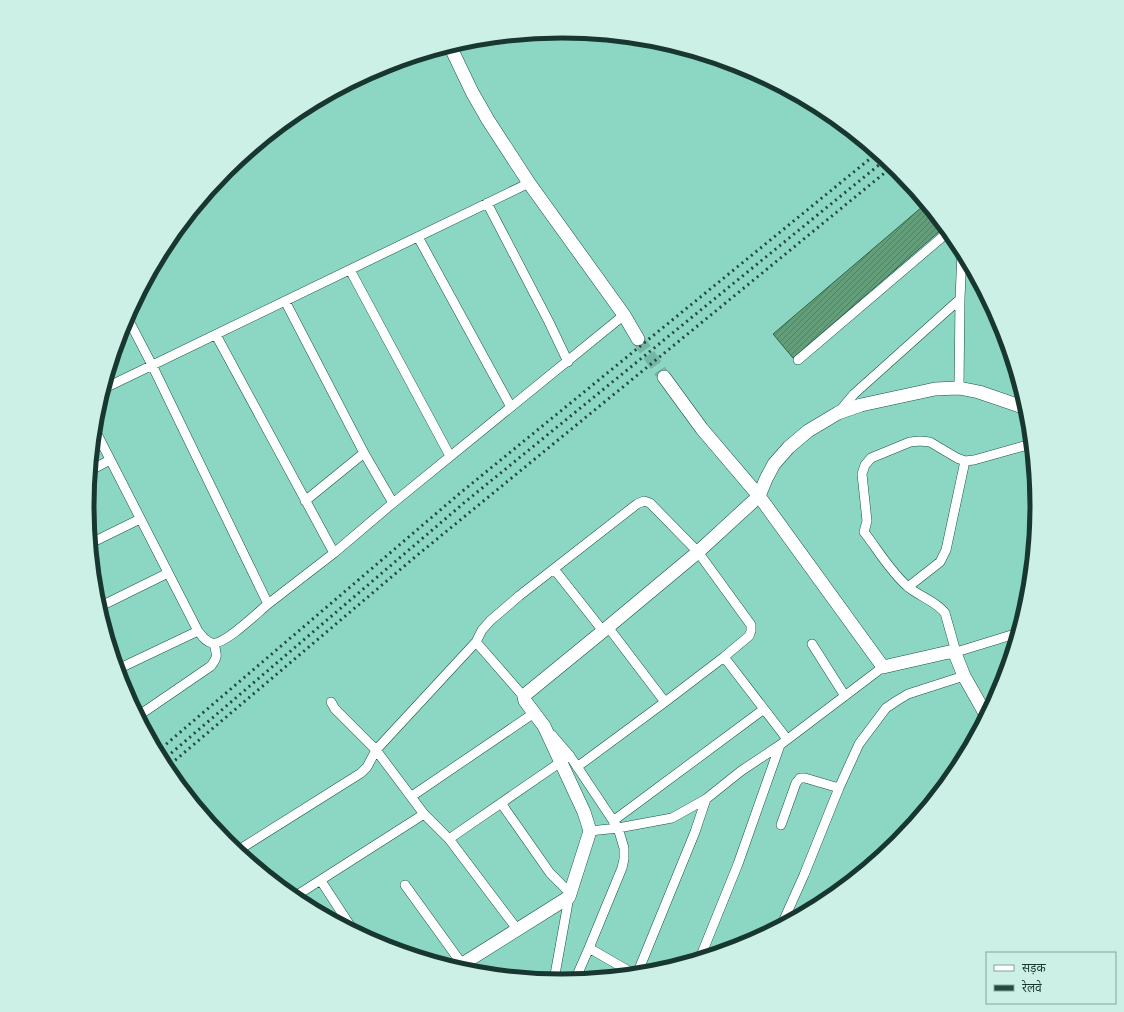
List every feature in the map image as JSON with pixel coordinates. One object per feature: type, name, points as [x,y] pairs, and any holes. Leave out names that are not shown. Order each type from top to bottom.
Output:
[{"type":"street","points":[[453,51],[472,92],[488,120],[529,183],[624,315],[638,339]]},
{"type":"street","points":[[110,386],[529,183]]},
{"type":"street","points":[[487,203],[549,322],[568,362]]},
{"type":"street","points":[[798,360],[944,236]]},
{"type":"street","points":[[418,237],[511,407]]},
{"type":"street","points":[[959,388],[962,263]]},
{"type":"street","points":[[350,270],[450,456]]},
{"type":"street","points":[[838,413],[854,394],[960,300]]},
{"type":"street","points":[[285,301],[364,453],[393,503]]},
{"type":"street","points":[[99,439],[198,631],[207,641],[214,644],[230,636],[268,604],[334,553],[450,456],[568,362],[624,315]]},
{"type":"street","points":[[131,325],[268,604]]},
{"type":"street","points":[[216,334],[334,553]]},
{"type":"street","points":[[664,377],[702,429],[759,496],[883,667]]},
{"type":"street","points":[[524,697],[530,690],[698,552],[759,496],[774,464],[789,448],[808,431],[838,413],[861,405],[935,389],[959,388],[979,392],[1019,406]]},
{"type":"street","points":[[983,710],[964,676],[956,656],[945,613],[941,608],[908,587],[898,577],[864,532],[867,521],[862,474],[865,465],[871,458],[910,442],[930,442],[965,461],[974,460],[1026,445]]},
{"type":"street","points":[[306,501],[364,453]]},
{"type":"street","points":[[96,467],[110,460]]},
{"type":"street","points":[[908,587],[940,562],[946,550],[965,461]]},
{"type":"street","points":[[242,848],[361,773],[367,767],[376,750],[476,642],[482,630],[490,620],[638,504],[644,501],[650,502],[698,552],[751,626],[751,631],[749,636],[724,657],[577,767]]},
{"type":"street","points":[[95,541],[140,519]]},
{"type":"street","points":[[554,569],[606,629],[665,702]]},
{"type":"street","points":[[105,604],[168,573]]},
{"type":"street","points":[[123,667],[198,631]]},
{"type":"street","points":[[590,831],[616,825],[672,818],[706,799],[741,771],[784,742],[883,667],[955,652],[1012,635]]},
{"type":"street","points":[[476,642],[524,697],[525,701],[566,759],[590,831],[569,895],[555,974]]},
{"type":"street","points":[[142,713],[211,666],[216,660],[217,653],[214,644]]},
{"type":"street","points":[[812,644],[845,696]]},
{"type":"street","points":[[724,657],[764,709],[784,742]]},
{"type":"street","points":[[785,917],[859,744],[886,708],[898,700],[908,694],[964,676]]},
{"type":"street","points":[[331,702],[335,709],[376,750],[424,814],[449,839],[517,929]]},
{"type":"street","points":[[616,825],[764,709]]},
{"type":"street","points":[[412,796],[534,713]]},
{"type":"street","points":[[702,952],[738,864],[784,742]]},
{"type":"street","points":[[566,759],[577,767],[616,825],[624,848],[622,868],[578,973]]},
{"type":"street","points":[[449,839],[566,759]]},
{"type":"street","points":[[781,825],[796,782],[800,778],[805,778],[839,788]]},
{"type":"street","points":[[639,967],[696,832],[706,799]]},
{"type":"street","points":[[500,803],[550,873],[569,895]]},
{"type":"street","points":[[300,893],[424,814]]},
{"type":"street","points":[[321,881],[348,922]]},
{"type":"street","points":[[405,885],[456,962]]},
{"type":"street","points":[[463,963],[557,905],[569,895]]},
{"type":"street","points":[[589,948],[627,969]]},
{"type":"building","points":[[922,207],[940,231],[793,358],[773,334]]},
{"type":"tunnel","points":[[638,339],[664,377]]},
{"type":"railway","points":[[162,748],[459,494],[873,156]]},
{"type":"railway","points":[[167,757],[465,502],[881,163]]},
{"type":"railway","points":[[171,763],[415,557],[888,170]]}]
